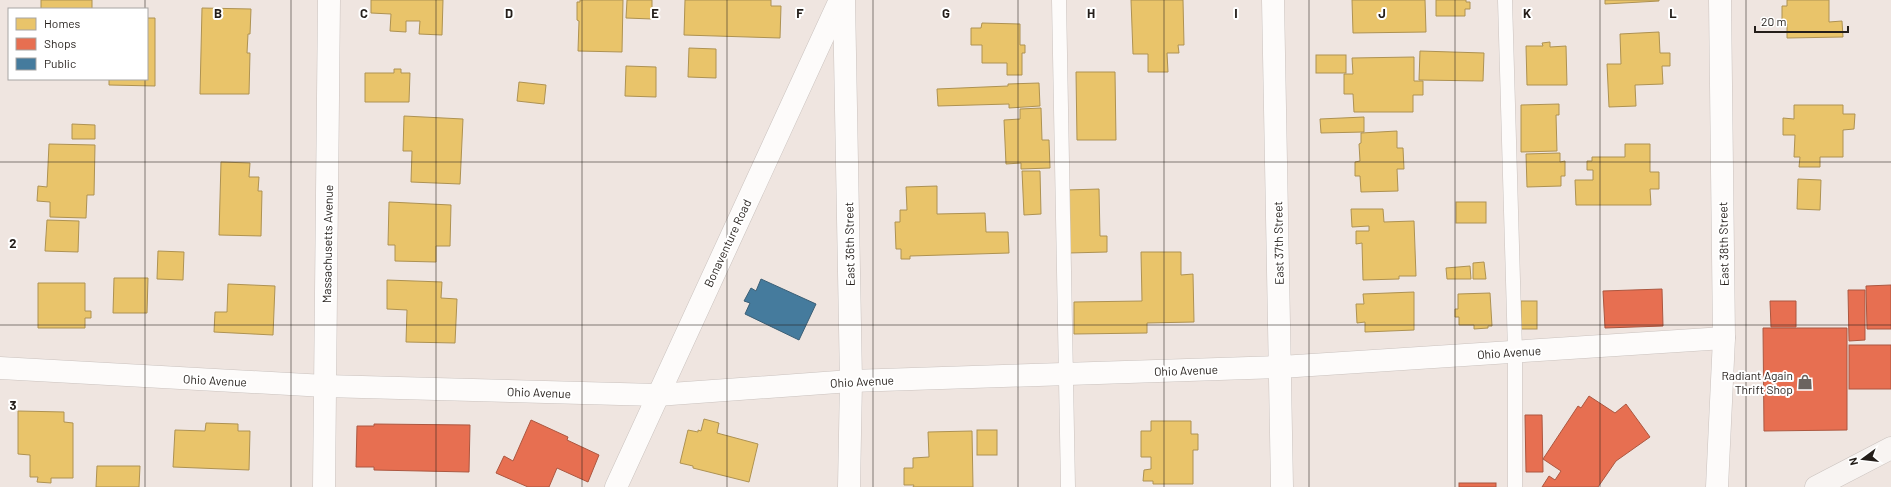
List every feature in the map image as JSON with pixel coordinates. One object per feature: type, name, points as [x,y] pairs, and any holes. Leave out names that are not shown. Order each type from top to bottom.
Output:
[{"type":"main road","points":[[1816,487],[1891,448]]},
{"type":"street","name":"Massachusetts Avenue","points":[[324,487],[329,0]]},
{"type":"street","name":"Bonaventure Road","points":[[616,487],[840,0]]},
{"type":"street","name":"East 36th Street","points":[[844,0],[851,381],[849,487]]},
{"type":"street","name":"East 37th Street","points":[[1273,0],[1281,367],[1282,487]]},
{"type":"street","name":"East 38th Street","points":[[1717,487],[1724,338],[1720,0]]},
{"type":"street","name":"Ohio Avenue","points":[[0,368],[325,386],[657,395],[851,381],[1281,367],[1724,338]]},
{"type":"lane","points":[[1059,0],[1068,487]]},
{"type":"lane","points":[[1505,0],[1515,351],[1515,487]]},
{"type":"building: Homes","points":[[41,0],[92,0],[92,8],[41,8]]},
{"type":"building: Homes","points":[[371,0],[443,0],[442,35],[419,34],[420,21],[406,21],[406,32],[390,31],[391,14],[371,13]]},
{"type":"building: Homes","points":[[580,0],[623,0],[622,52],[578,51],[579,21],[577,20],[577,2],[580,2]]},
{"type":"building: Homes","points":[[627,0],[652,0],[652,19],[626,18]]},
{"type":"building: Homes","points":[[685,0],[771,0],[771,6],[781,6],[780,38],[684,35]]},
{"type":"building: Homes","points":[[1131,0],[1183,0],[1184,45],[1178,45],[1179,53],[1167,53],[1168,72],[1148,72],[1148,54],[1133,54]]},
{"type":"building: Homes","points":[[1352,0],[1425,0],[1426,32],[1353,33]]},
{"type":"building: Homes","points":[[1436,0],[1466,0],[1466,2],[1470,2],[1470,9],[1465,9],[1465,16],[1436,16]]},
{"type":"building: Homes","points":[[1605,0],[1659,0],[1659,1],[1605,4]]},
{"type":"building: Homes","points":[[1787,0],[1829,0],[1829,22],[1842,21],[1843,37],[1787,38],[1787,24],[1782,24],[1782,6],[1787,6]]},
{"type":"building: Homes","points":[[202,8],[251,9],[250,34],[248,34],[247,53],[250,53],[249,94],[200,94]]},
{"type":"building: Homes","points":[[148,18],[155,18],[155,86],[109,85],[109,80],[148,80]]},
{"type":"building: Homes","points":[[982,23],[1020,24],[1020,45],[1025,45],[1025,53],[1022,53],[1022,75],[1007,75],[1007,63],[982,63],[982,45],[971,45],[971,28],[981,28]]},
{"type":"building: Homes","points":[[1659,32],[1660,53],[1670,53],[1670,66],[1662,66],[1663,84],[1635,85],[1636,106],[1609,107],[1607,64],[1621,64],[1620,34]]},
{"type":"building: Homes","points":[[1550,42],[1550,47],[1566,46],[1567,85],[1527,85],[1526,46],[1543,46],[1542,43]]},
{"type":"building: Homes","points":[[689,48],[716,49],[716,78],[688,77]]},
{"type":"building: Homes","points":[[1420,51],[1484,53],[1483,81],[1419,80]]},
{"type":"building: Homes","points":[[1316,55],[1346,55],[1346,73],[1316,73]]},
{"type":"building: Homes","points":[[1414,57],[1414,81],[1423,81],[1423,95],[1413,95],[1413,112],[1354,112],[1353,94],[1344,94],[1344,74],[1353,74],[1352,58]]},
{"type":"building: Homes","points":[[626,66],[656,67],[656,97],[625,96]]},
{"type":"building: Homes","points":[[394,69],[401,69],[401,73],[410,73],[409,102],[365,102],[365,73],[394,73]]},
{"type":"building: Homes","points":[[1076,72],[1115,72],[1116,140],[1077,140]]},
{"type":"building: Homes","points":[[519,82],[546,85],[544,104],[517,101]]},
{"type":"building: Homes","points":[[1039,83],[1040,106],[1009,108],[1009,104],[938,106],[937,89]]},
{"type":"building: Homes","points":[[1559,104],[1559,115],[1556,115],[1557,151],[1521,152],[1521,105]]},
{"type":"building: Homes","points":[[1794,105],[1843,105],[1843,114],[1855,114],[1854,129],[1843,130],[1843,157],[1820,157],[1820,167],[1799,167],[1800,157],[1794,157],[1795,135],[1783,135],[1783,118],[1794,119]]},
{"type":"building: Homes","points":[[1041,108],[1042,140],[1049,140],[1050,168],[1021,169],[1021,163],[1006,164],[1004,120],[1020,119],[1020,109]]},
{"type":"building: Homes","points":[[404,116],[463,119],[460,184],[411,182],[412,151],[403,151]]},
{"type":"building: Homes","points":[[1364,117],[1364,132],[1321,133],[1320,119]]},
{"type":"building: Homes","points":[[72,124],[95,125],[95,139],[72,139]]},
{"type":"building: Homes","points":[[1397,131],[1397,148],[1403,148],[1404,169],[1397,169],[1398,191],[1361,192],[1360,176],[1355,176],[1355,162],[1360,161],[1359,144],[1361,143],[1361,133]]},
{"type":"building: Homes","points":[[49,144],[95,145],[94,195],[87,195],[86,218],[50,217],[50,202],[37,201],[38,186],[47,187]]},
{"type":"building: Homes","points":[[1625,144],[1650,144],[1650,172],[1659,172],[1659,189],[1650,189],[1651,205],[1576,205],[1575,180],[1593,180],[1593,170],[1587,170],[1587,161],[1592,161],[1592,157],[1625,157]]},
{"type":"building: Homes","points":[[1560,153],[1560,162],[1565,161],[1565,176],[1561,176],[1561,186],[1527,187],[1526,154]]},
{"type":"building: Homes","points":[[221,162],[250,163],[249,177],[259,177],[258,191],[262,191],[261,236],[219,235]]},
{"type":"building: Homes","points":[[1022,171],[1040,171],[1041,214],[1024,215]]},
{"type":"building: Homes","points":[[1798,179],[1821,180],[1820,210],[1797,209]]},
{"type":"building: Homes","points":[[937,186],[937,214],[985,213],[986,232],[1008,232],[1009,253],[910,256],[910,259],[901,259],[901,249],[896,249],[895,222],[900,222],[900,210],[907,210],[906,187]]},
{"type":"building: Homes","points":[[1099,189],[1100,236],[1107,236],[1107,252],[1069,253],[1067,190]]},
{"type":"building: Homes","points":[[389,202],[451,205],[450,246],[436,246],[436,262],[395,261],[395,245],[388,245]]},
{"type":"building: Homes","points":[[1456,202],[1486,202],[1486,223],[1456,223]]},
{"type":"building: Homes","points":[[1351,209],[1383,209],[1384,222],[1414,221],[1416,276],[1399,276],[1399,279],[1363,280],[1362,243],[1356,244],[1356,231],[1369,231],[1369,226],[1352,227]]},
{"type":"building: Homes","points":[[47,220],[79,221],[78,252],[45,251]]},
{"type":"building: Homes","points":[[158,251],[184,252],[183,280],[157,279]]},
{"type":"building: Homes","points":[[1141,252],[1181,252],[1181,275],[1193,274],[1194,322],[1147,323],[1147,333],[1074,334],[1074,302],[1142,301]]},
{"type":"building: Homes","points":[[1484,262],[1486,279],[1473,279],[1473,263]]},
{"type":"building: Homes","points":[[1470,266],[1471,279],[1447,279],[1446,268]]},
{"type":"building: Homes","points":[[114,278],[148,278],[147,313],[113,313]]},
{"type":"building: Homes","points":[[387,280],[442,282],[441,298],[457,299],[455,343],[406,342],[407,310],[387,309]]},
{"type":"building: Homes","points":[[38,283],[85,283],[85,311],[91,311],[91,318],[85,318],[85,328],[38,328]]},
{"type":"building: Homes","points":[[228,284],[275,286],[273,335],[214,332],[215,312],[227,312]]},
{"type":"building: Homes","points":[[1414,292],[1414,330],[1365,332],[1365,322],[1357,323],[1356,304],[1364,304],[1363,294]]},
{"type":"building: Homes","points":[[1490,293],[1492,326],[1488,326],[1488,328],[1474,329],[1474,325],[1459,325],[1459,317],[1455,317],[1455,309],[1458,309],[1458,294]]},
{"type":"building: Homes","points":[[1521,301],[1537,301],[1537,329],[1521,329]]},
{"type":"building: Homes","points":[[18,411],[64,412],[64,422],[73,423],[73,478],[51,478],[51,483],[37,482],[38,477],[30,477],[30,455],[18,454]]},
{"type":"building: Homes","points":[[704,419],[719,423],[717,433],[758,444],[749,482],[693,468],[693,466],[680,463],[688,430],[698,432],[698,430],[701,431]]},
{"type":"building: Homes","points":[[1151,421],[1191,421],[1191,434],[1198,434],[1198,450],[1193,450],[1193,484],[1153,484],[1153,481],[1143,481],[1144,470],[1151,469],[1151,457],[1141,457],[1141,431],[1151,431]]},
{"type":"building: Homes","points":[[206,423],[238,424],[238,431],[250,431],[249,470],[173,467],[175,430],[205,431]]},
{"type":"building: Homes","points":[[977,430],[997,430],[997,455],[977,455]]},
{"type":"building: Homes","points":[[972,431],[973,487],[913,487],[914,485],[904,485],[904,468],[913,468],[913,458],[929,457],[928,432]]},
{"type":"building: Homes","points":[[97,466],[140,466],[139,487],[96,487]]},
{"type":"building: Shops","points":[[1891,285],[1891,329],[1867,329],[1866,286]]},
{"type":"building: Shops","points":[[1662,289],[1663,326],[1605,328],[1603,291]]},
{"type":"building: Shops","points":[[1848,290],[1865,290],[1865,340],[1849,341]]},
{"type":"building: Shops","points":[[1770,301],[1796,301],[1796,327],[1771,327]]},
{"type":"building: Shops","points":[[1763,328],[1847,328],[1847,430],[1764,431]]},
{"type":"building: Shops","points":[[1849,345],[1891,345],[1891,389],[1849,389]]},
{"type":"building: Shops","points":[[1589,396],[1615,413],[1626,404],[1650,437],[1616,461],[1598,487],[1542,487],[1549,476],[1555,480],[1561,471],[1543,459],[1578,406],[1581,408]]},
{"type":"building: Shops","points":[[1525,415],[1542,415],[1543,472],[1526,472]]},
{"type":"building: Shops","points":[[531,420],[568,437],[567,440],[599,455],[588,482],[557,468],[549,487],[528,487],[496,473],[504,456],[513,461]]},
{"type":"building: Shops","points":[[374,424],[470,425],[469,472],[374,470],[374,467],[356,467],[357,426],[374,426]]},
{"type":"building: Shops","points":[[1459,483],[1496,483],[1496,487],[1459,487]]},
{"type":"building: Public","points":[[761,279],[816,304],[799,340],[745,314],[750,303],[744,301],[751,288],[756,291]]},
{"type":"place","name":"Radiant Again Thrift Shop","points":[[1805,382]]}]
